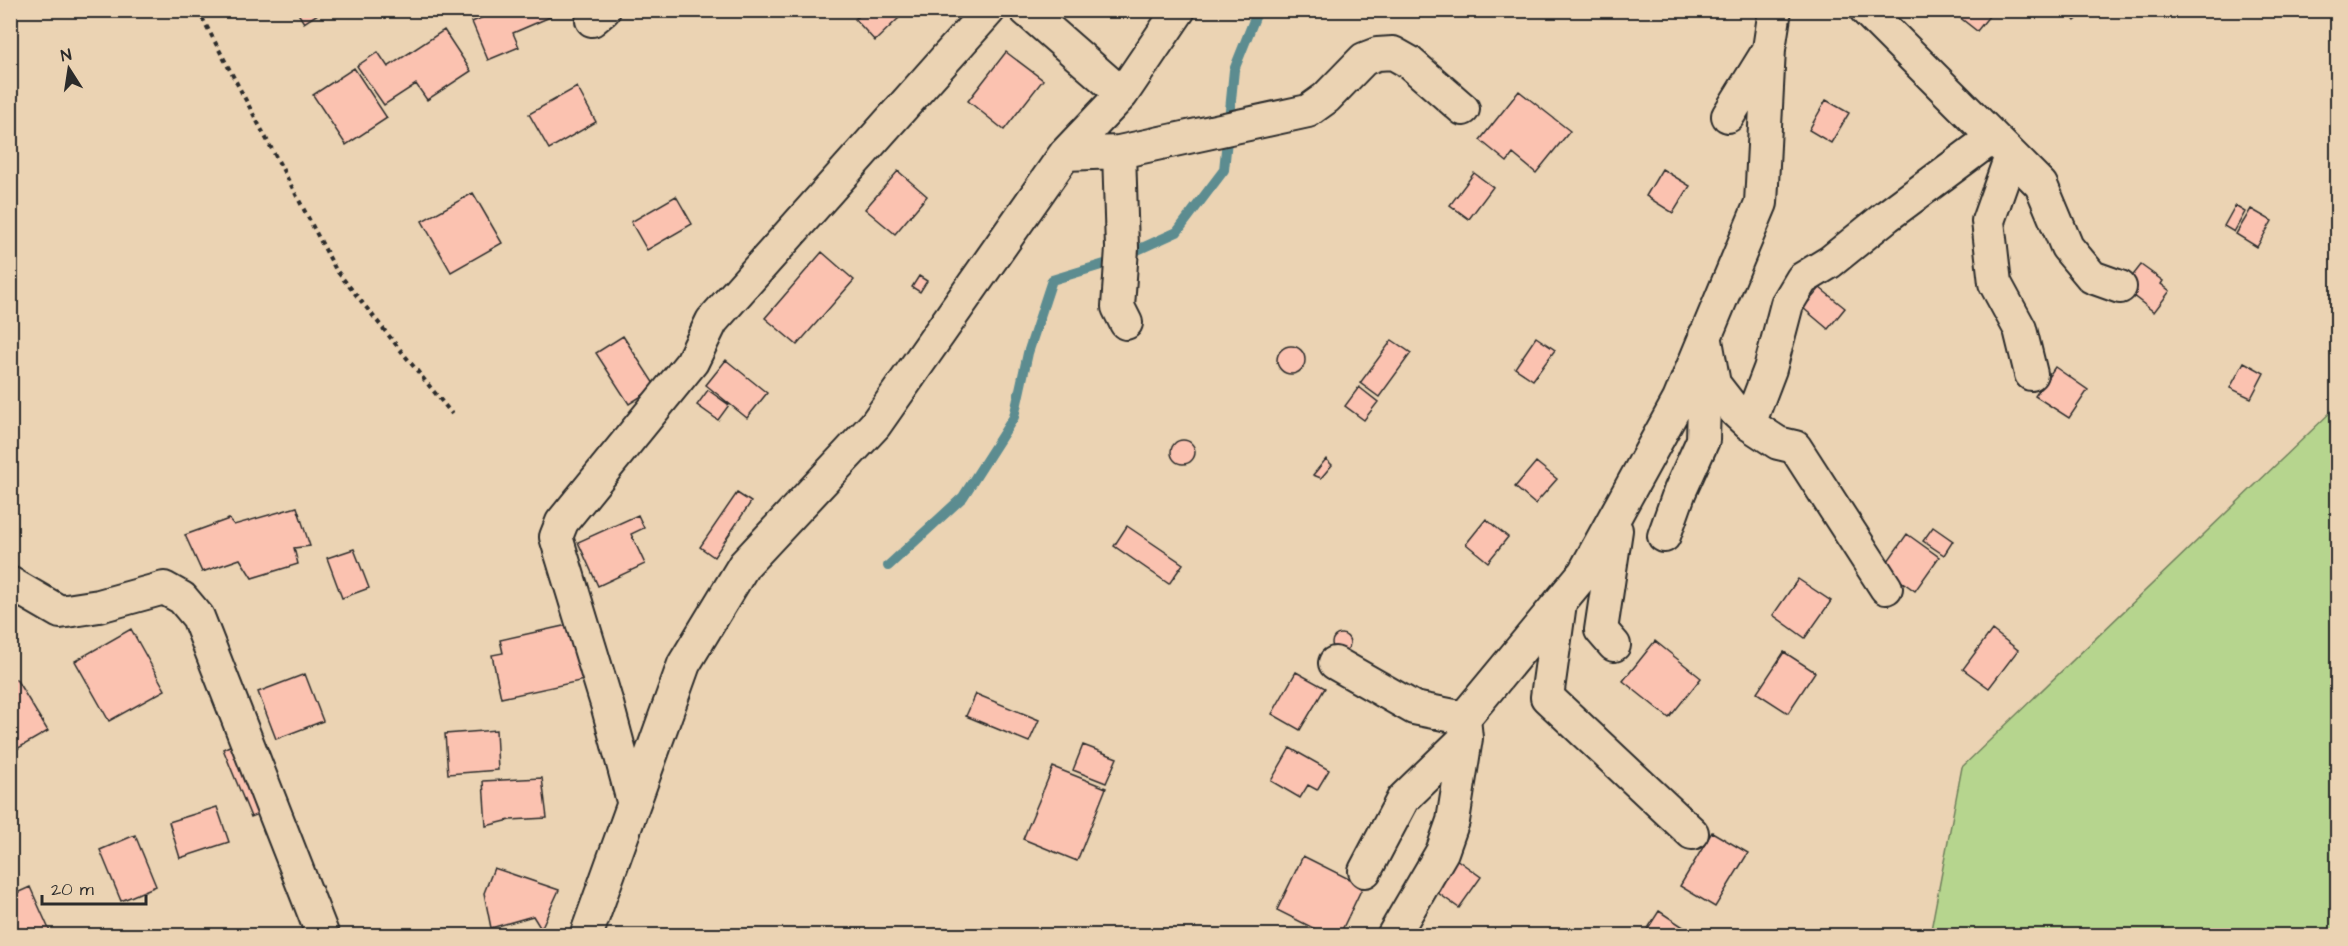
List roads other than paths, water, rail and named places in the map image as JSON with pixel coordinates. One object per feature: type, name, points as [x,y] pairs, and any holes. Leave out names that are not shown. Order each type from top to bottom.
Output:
[{"type":"street","points":[[633,801],[607,704],[556,537],[562,522],[692,362],[712,321],[989,10]]},
{"type":"street","points":[[1026,10],[1122,94]]},
{"type":"street","points":[[586,936],[684,664],[744,565],[875,425],[1065,154],[1122,94],[1179,10]]},
{"type":"street","points":[[1365,871],[1403,799],[1465,728],[1584,573],[1679,400],[1761,203],[1769,49],[1776,10]]},
{"type":"street","points":[[1866,10],[2041,185],[2067,247],[2092,277],[2120,287]]},
{"type":"street","points":[[1728,116],[1769,49]]},
{"type":"street","points":[[1065,154],[1119,152],[1308,111],[1326,98],[1364,59],[1377,54],[1393,53],[1409,62],[1463,109]]},
{"type":"street","points":[[2002,147],[1988,221],[1995,283],[2020,329],[2031,374]]},
{"type":"street","points":[[1749,424],[1770,369],[1787,304],[1802,279],[1830,262],[1887,216],[2002,147]]},
{"type":"street","points":[[1119,152],[1122,248],[1118,307],[1126,323]]},
{"type":"street","points":[[1705,335],[1714,384],[1735,411],[1749,424],[1778,443],[1795,447],[1886,588]]},
{"type":"street","points":[[1664,536],[1680,491],[1703,440],[1705,335]]},
{"type":"street","points":[[1614,645],[1601,630],[1619,511]]},
{"type":"street","points":[[10,583],[60,612],[99,606],[164,588],[182,598],[198,617],[323,936]]},
{"type":"street","points":[[1560,602],[1547,697],[1692,833]]},
{"type":"street","points":[[1335,663],[1414,708],[1465,728]]},
{"type":"street","points":[[1393,936],[1442,852],[1453,821],[1465,728]]},
{"type":"waterway","points":[[888,566],[963,497],[1014,417],[1028,353],[1052,280],[1111,262],[1177,232],[1224,170],[1234,70],[1258,10]]}]
